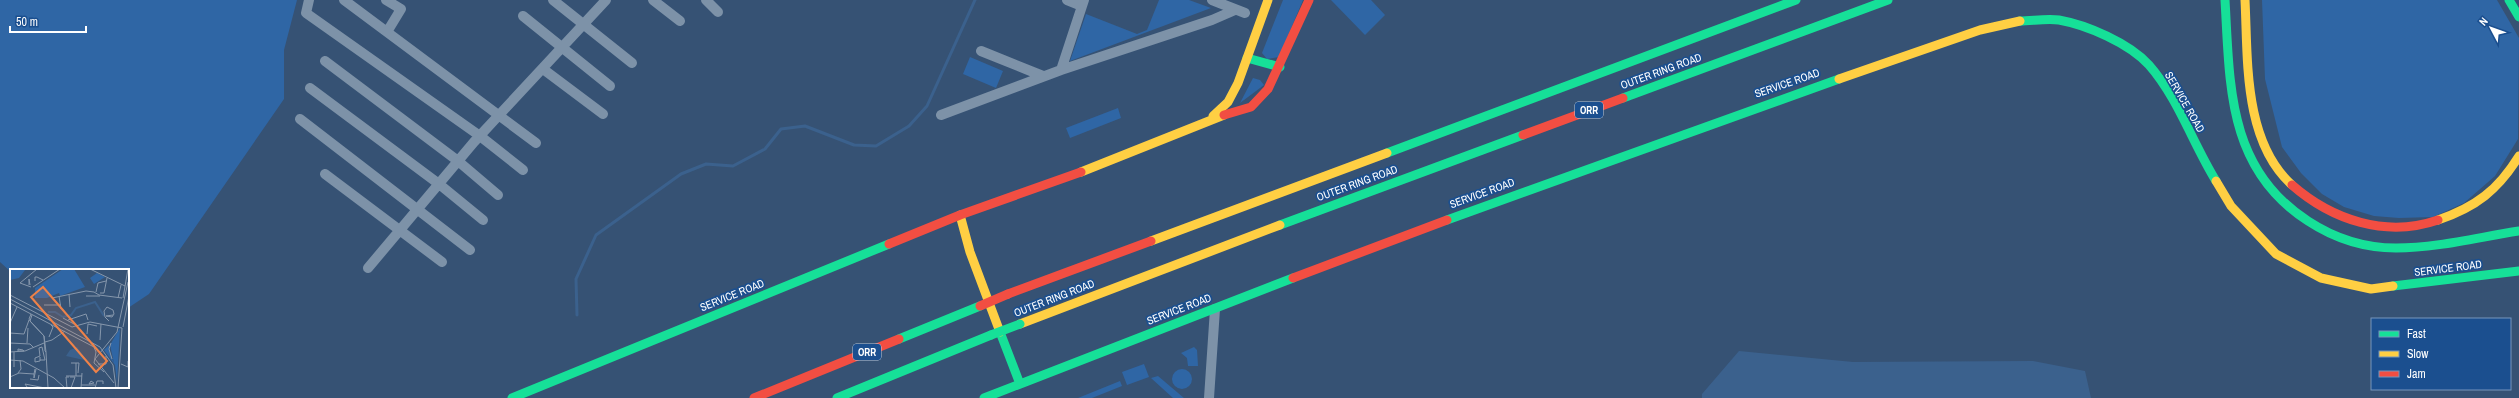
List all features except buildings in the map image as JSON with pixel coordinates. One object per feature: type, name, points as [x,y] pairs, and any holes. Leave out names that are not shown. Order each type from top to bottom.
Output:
[{"type":"main road","points":[[1209,119],[1228,102],[1247,58],[1268,0]]},
{"type":"main road","points":[[1209,119],[1252,107],[1268,89],[1280,67],[1309,0]]},
{"type":"main road","name":"OUTER RING ROAD","points":[[754,398],[1008,294],[1228,210],[1796,0]]},
{"type":"main road","name":"OUTER RING ROAD","points":[[837,398],[991,335],[1225,245],[1888,0]]},
{"type":"main road","points":[[2225,0],[2230,79],[2238,127],[2253,165],[2275,194],[2302,218],[2332,236],[2365,246],[2396,248],[2519,231]]},
{"type":"main road","points":[[2245,0],[2250,77],[2257,122],[2270,155],[2289,181],[2308,198],[2340,218],[2368,226],[2398,228],[2435,224],[2469,208],[2502,182],[2519,156]]},
{"type":"main road","points":[[2509,0],[2519,17]]},
{"type":"main road","name":"SERVICE ROAD","points":[[984,398],[1215,309],[1378,244],[1748,109],[1965,35],[2016,21],[2058,20],[2089,28],[2120,44],[2148,64],[2167,90],[2208,168],[2231,206],[2276,254],[2321,278],[2371,289],[2519,271]]},
{"type":"main road","points":[[1247,58],[1280,67]]},
{"type":"main road","name":"SERVICE ROAD","points":[[512,398],[960,215],[1092,168],[1209,119]]},
{"type":"main road","points":[[960,215],[966,230],[970,252],[1020,384]]},
{"type":"street","points":[[309,0],[306,12],[480,136],[523,170]]},
{"type":"street","points":[[344,0],[536,143]]},
{"type":"street","points":[[386,0],[401,9],[387,32]]},
{"type":"street","points":[[553,0],[632,62]]},
{"type":"street","points":[[368,268],[480,136],[605,0]]},
{"type":"street","points":[[653,0],[680,22]]},
{"type":"street","points":[[706,0],[718,12]]},
{"type":"street","points":[[1061,70],[1083,3],[1067,0]]},
{"type":"street","points":[[941,116],[1043,76],[1240,11],[1212,0]]},
{"type":"street","points":[[523,16],[610,86]]},
{"type":"street","points":[[981,51],[1043,76]]},
{"type":"street","points":[[325,61],[458,162],[498,195]]},
{"type":"street","points":[[543,69],[603,114]]},
{"type":"street","points":[[310,88],[439,184],[483,220]]},
{"type":"street","points":[[300,119],[470,250]]},
{"type":"street","points":[[325,174],[442,262]]},
{"type":"street","points":[[1209,398],[1215,309]]},
{"type":"shaded area","points":[[0,0],[297,0],[284,50],[284,99],[149,294],[129,307],[129,269],[10,269],[10,271],[0,262]]},
{"type":"shaded area","points":[[1159,0],[1189,0],[1211,8],[1070,61],[1086,14],[1137,34],[1147,30]]},
{"type":"shaded area","points":[[1283,0],[1303,0],[1279,57],[1267,59],[1262,53]]},
{"type":"shaded area","points":[[1331,0],[1371,0],[1385,15],[1365,35]]},
{"type":"shaded area","points":[[2262,0],[2497,0],[2519,38],[2518,139],[2495,176],[2464,203],[2433,217],[2399,218],[2374,216],[2344,207],[2322,194],[2301,173],[2282,147],[2265,79]]},
{"type":"shaded area","points":[[970,57],[1003,71],[996,88],[963,74]]},
{"type":"shaded area","points":[[1253,78],[1260,80],[1264,85],[1240,103]]},
{"type":"shaded area","points":[[1118,108],[1121,118],[1070,138],[1066,128]]},
{"type":"shaded area","points":[[1194,347],[1197,350],[1198,366],[1188,366],[1187,358],[1181,353]]},
{"type":"shaded area","points":[[1739,351],[1853,362],[2033,361],[2085,371],[2091,398],[1702,398],[1702,394]]},
{"type":"shaded area","points":[[1144,364],[1149,377],[1127,385],[1122,372]]},
{"type":"shaded area","points":[[1182,369],[1189,372],[1192,379],[1189,386],[1182,389],[1175,386],[1172,379],[1175,372]]},
{"type":"shaded area","points":[[1158,376],[1184,398],[1173,398],[1151,378]]},
{"type":"shaded area","points":[[1120,381],[1122,386],[1092,398],[1078,398]]},
{"type":"waterway","points":[[577,315],[576,279],[596,235],[681,174],[706,164],[733,166],[765,149],[781,129],[805,126],[854,145],[876,146],[909,126],[927,106],[975,0]]},
{"type":"traffic: fast","points":[[1387,153],[1796,0]]},
{"type":"traffic: fast","points":[[1623,98],[1888,0]]},
{"type":"traffic: fast","points":[[2225,0],[2232,94],[2238,123],[2247,151],[2262,176],[2281,200],[2308,221],[2328,232],[2350,241],[2384,248],[2411,248],[2427,246],[2519,231]]},
{"type":"traffic: fast","points":[[2509,0],[2519,17]]},
{"type":"traffic: fast","points":[[2020,21],[2050,19],[2070,22],[2107,36],[2119,42],[2141,57],[2159,78],[2177,106],[2216,181]]},
{"type":"traffic: fast","points":[[1247,58],[1280,67]]},
{"type":"traffic: fast","points":[[1447,220],[1839,79]]},
{"type":"traffic: fast","points":[[1280,225],[1523,135]]},
{"type":"traffic: fast","points":[[512,398],[889,244]]},
{"type":"traffic: fast","points":[[2393,286],[2519,271]]},
{"type":"traffic: fast","points":[[984,398],[1293,278]]},
{"type":"traffic: fast","points":[[899,339],[980,306]]},
{"type":"traffic: fast","points":[[991,335],[1020,324]]},
{"type":"traffic: fast","points":[[1000,332],[1020,384]]},
{"type":"traffic: fast","points":[[837,398],[991,335]]},
{"type":"traffic: slow","points":[[1213,116],[1228,102],[1238,83],[1268,0]]},
{"type":"traffic: slow","points":[[2245,0],[2248,73],[2256,123],[2264,146],[2276,167],[2292,185]]},
{"type":"traffic: slow","points":[[1839,79],[1980,30],[2020,21]]},
{"type":"traffic: slow","points":[[1081,172],[1224,115]]},
{"type":"traffic: slow","points":[[1151,241],[1387,153]]},
{"type":"traffic: slow","points":[[2438,220],[2464,209],[2485,196],[2503,179],[2519,156]]},
{"type":"traffic: slow","points":[[2216,181],[2231,206],[2276,254],[2321,278],[2371,289],[2393,286]]},
{"type":"traffic: slow","points":[[960,215],[970,252],[1000,332]]},
{"type":"traffic: slow","points":[[1020,324],[1280,225]]},
{"type":"traffic: jam","points":[[1224,115],[1251,107],[1268,89],[1309,0]]},
{"type":"traffic: jam","points":[[1523,135],[1623,98]]},
{"type":"traffic: jam","points":[[889,244],[960,215],[1081,172]]},
{"type":"traffic: jam","points":[[2292,185],[2324,208],[2360,222],[2380,226],[2399,227],[2418,225],[2438,220]]},
{"type":"traffic: jam","points":[[1293,278],[1447,220]]},
{"type":"traffic: jam","points":[[1008,294],[1151,241]]},
{"type":"traffic: jam","points":[[980,306],[1008,294]]},
{"type":"traffic: jam","points":[[754,398],[899,339]]}]
